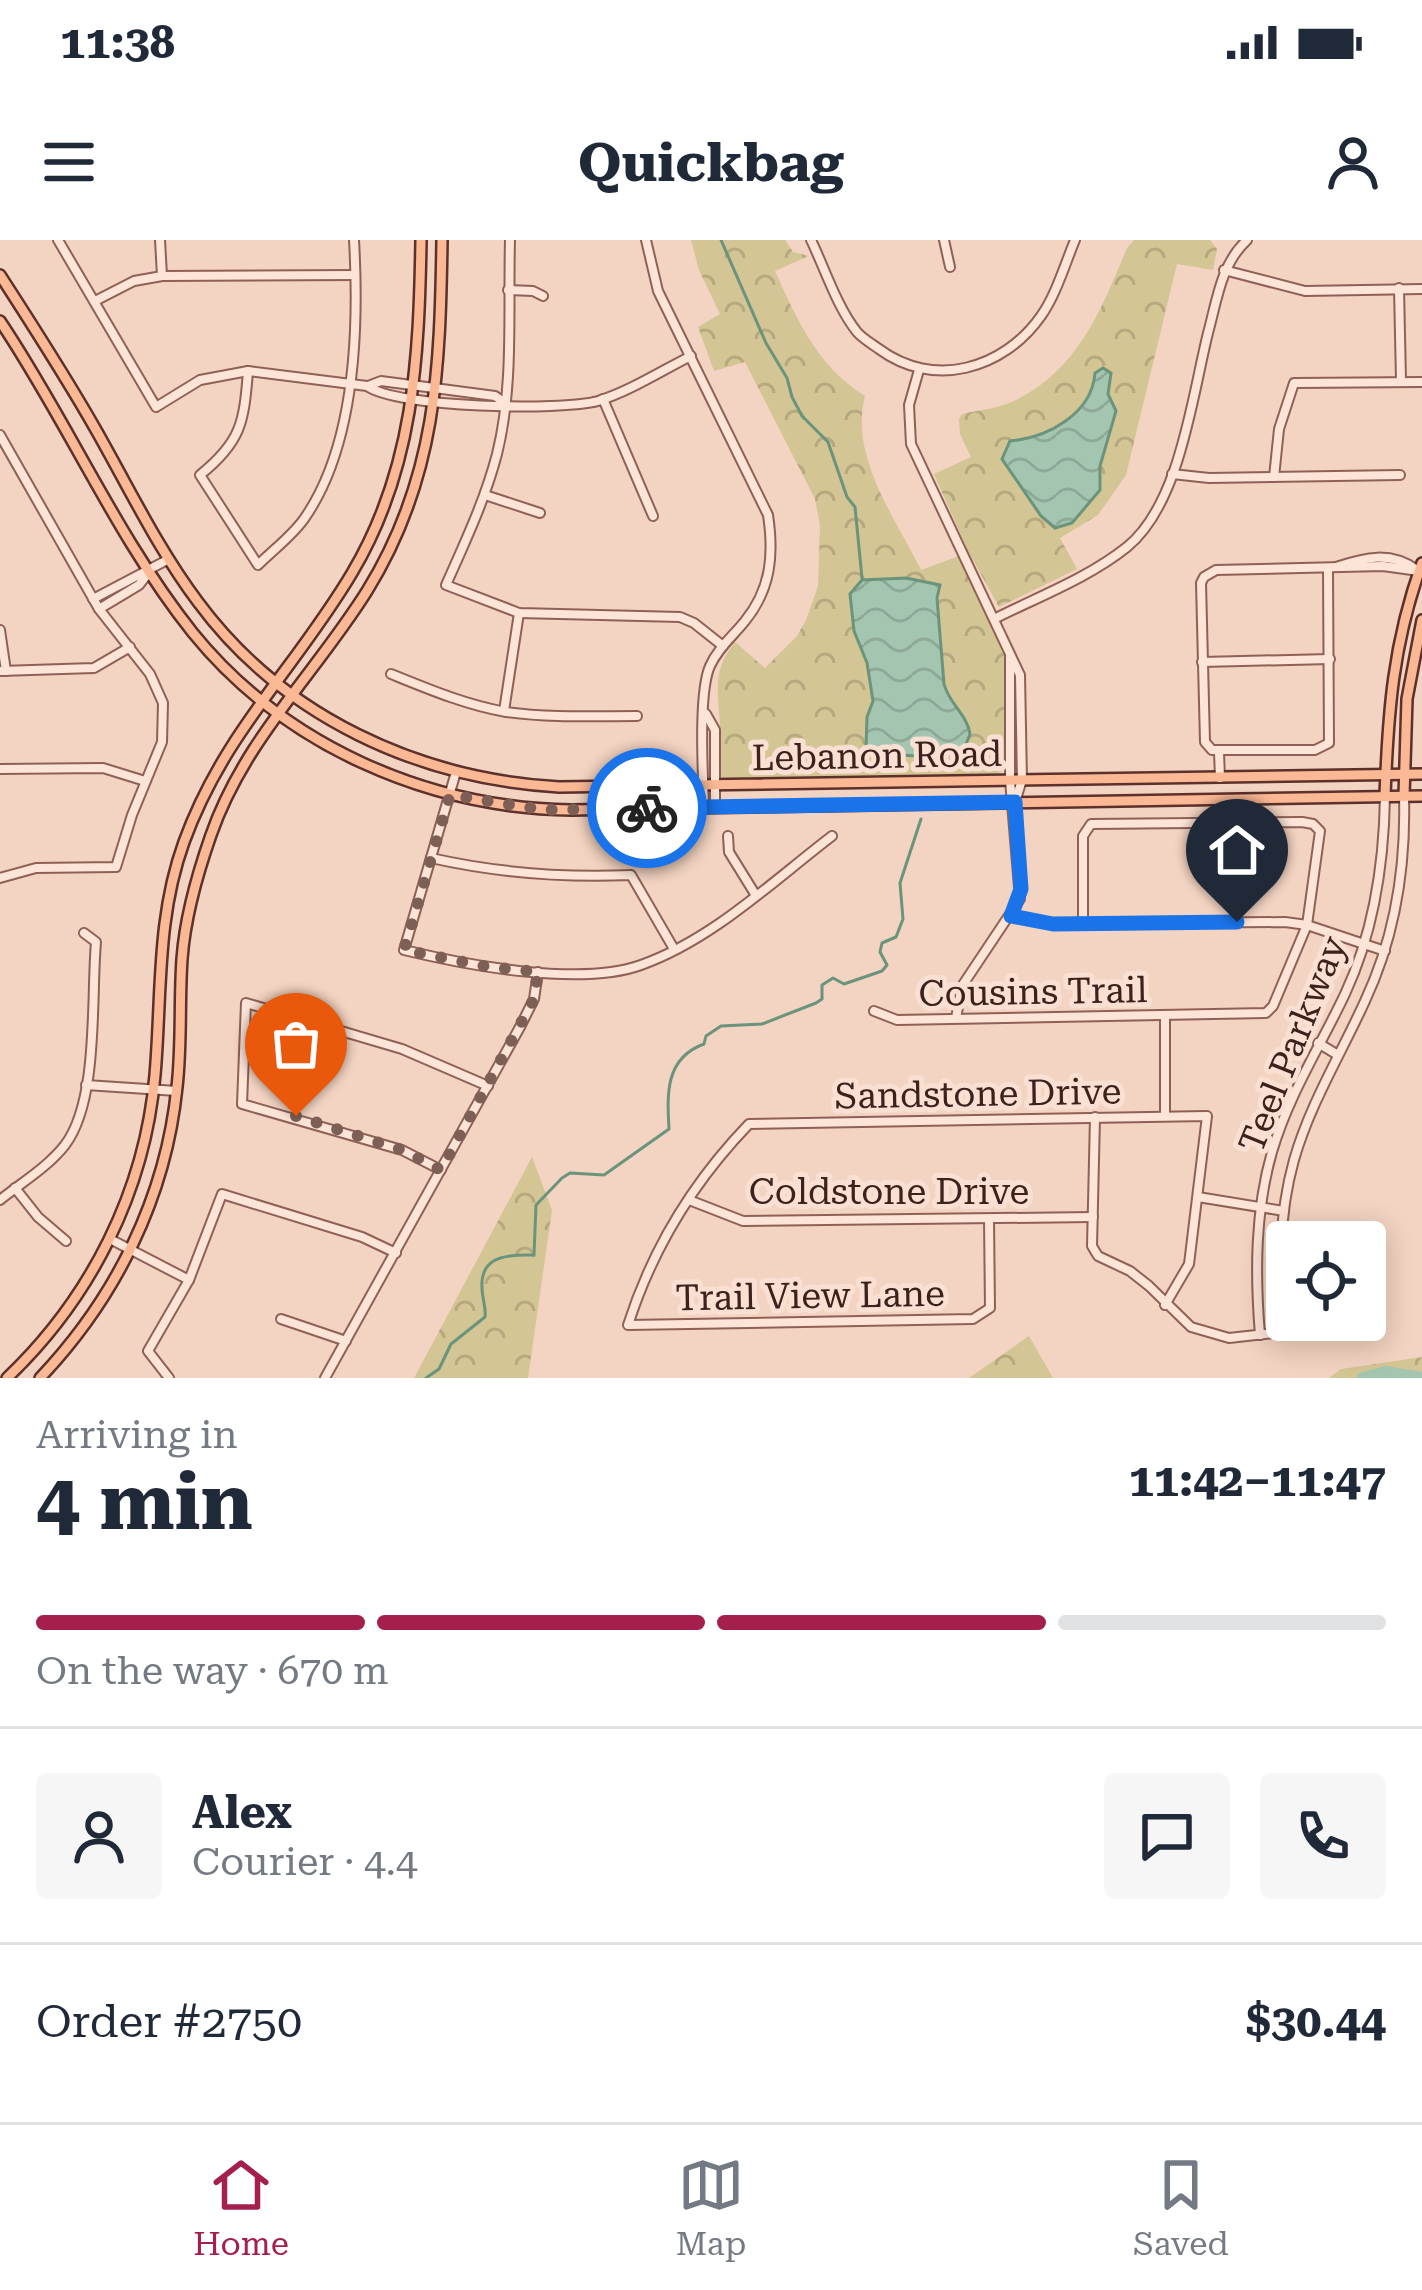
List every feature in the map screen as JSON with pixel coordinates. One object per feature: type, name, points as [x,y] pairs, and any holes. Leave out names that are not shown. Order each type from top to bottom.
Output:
[{"type":"main road","points":[[7,1378],[74,1300],[110,1239],[136,1173],[154,1089],[159,953],[182,849],[224,754],[344,586],[370,539],[400,465],[415,392],[421,240]]},
{"type":"main road","points":[[40,1378],[90,1318],[131,1250],[164,1156],[177,1091],[187,924],[204,858],[236,774],[354,610],[393,545],[420,475],[436,395],[442,240]]},
{"type":"main road","name":"Lebanon Road","points":[[0,275],[63,373],[170,559],[212,620],[291,695],[372,742],[456,772],[559,787],[1422,773]]},
{"type":"main road","name":"Lebanon Road","points":[[0,322],[150,571],[194,634],[278,712],[367,765],[450,795],[544,810],[1422,796]]},
{"type":"main road","name":"Teel Parkway","points":[[1385,796],[1397,642],[1421,569]]},
{"type":"main road","name":"Teel Parkway","points":[[1404,796],[1407,699],[1422,620]]},
{"type":"main road","points":[[1220,778],[1222,800]]},
{"type":"main road","points":[[182,849],[204,858]]},
{"type":"main road","points":[[164,920],[187,924]]},
{"type":"street","points":[[58,240],[156,407],[200,380],[248,371],[367,386],[381,382],[495,407],[568,407],[603,400],[691,356]]},
{"type":"street","points":[[160,240],[162,276]]},
{"type":"street","points":[[248,371],[245,418],[229,452],[200,475],[259,566],[304,518],[343,436],[351,384],[354,240]]},
{"type":"street","points":[[509,240],[506,404],[485,495],[446,585],[519,613],[662,614],[694,623],[723,646]]},
{"type":"street","points":[[646,240],[658,291],[768,514],[771,530],[770,575],[763,593],[723,646],[704,686],[706,712],[715,730],[710,807]]},
{"type":"street","points":[[811,240],[857,333],[919,370],[966,369],[1018,343],[1043,314],[1075,240]]},
{"type":"street","points":[[944,240],[950,267]]},
{"type":"street","points":[[996,618],[1101,566],[1131,544],[1156,514],[1172,474],[1224,270],[1247,240]]},
{"type":"street","points":[[1224,270],[1305,291],[1422,289]]},
{"type":"street","points":[[95,302],[134,281],[162,276],[355,275]]},
{"type":"street","points":[[1399,288],[1401,381]]},
{"type":"street","points":[[508,290],[543,296]]},
{"type":"street","points":[[919,370],[909,405],[911,444],[1010,649],[1021,889],[1011,916],[962,986],[956,1018]]},
{"type":"street","points":[[1274,477],[1279,429],[1294,383],[1422,382]]},
{"type":"street","points":[[603,400],[653,516]]},
{"type":"street","points":[[0,435],[99,609],[158,688],[164,711],[162,742],[116,867],[36,868],[0,878]]},
{"type":"street","points":[[1172,474],[1209,478],[1400,475]]},
{"type":"street","points":[[485,495],[540,514]]},
{"type":"street","points":[[1328,570],[1331,733],[1324,747],[1219,752],[1205,742],[1204,577],[1216,570],[1328,570],[1381,556],[1421,569]]},
{"type":"street","points":[[93,599],[170,559]]},
{"type":"street","points":[[99,609],[139,586],[150,571]]},
{"type":"street","points":[[504,711],[519,613]]},
{"type":"street","points":[[0,630],[3,671],[94,668],[130,646]]},
{"type":"street","points":[[1202,662],[1330,658]]},
{"type":"street","points":[[391,674],[504,711],[637,716]]},
{"type":"street","points":[[1219,752],[1220,778]]},
{"type":"street","points":[[0,769],[103,767],[146,781]]},
{"type":"street","points":[[456,772],[404,950],[489,967],[620,972],[645,964],[720,922],[832,836]]},
{"type":"street","name":"Teel Parkway","points":[[1385,796],[1381,873],[1364,943],[1346,992],[1294,1089],[1273,1147],[1257,1259],[1260,1336],[1284,1333],[1280,1270],[1284,1211],[1302,1136],[1384,951],[1404,857],[1404,796]]},
{"type":"street","points":[[1083,923],[1086,827],[1302,822],[1318,826],[1321,849],[1306,925]]},
{"type":"street","points":[[728,836],[729,852],[755,894]]},
{"type":"street","points":[[431,858],[541,876],[631,875],[674,949]]},
{"type":"street","points":[[1011,916],[1038,923],[1275,921],[1306,925],[1384,951]]},
{"type":"street","name":"Cousins Trail","points":[[874,1011],[892,1020],[1266,1013],[1306,925]]},
{"type":"street","points":[[0,1200],[63,1147],[76,1126],[86,1084],[96,942],[84,933]]},
{"type":"street","points":[[326,1378],[534,999],[538,972]]},
{"type":"street","points":[[441,1170],[402,1150],[242,1104],[246,1003],[402,1049],[488,1085]]},
{"type":"street","points":[[1165,1016],[1165,1116]]},
{"type":"street","points":[[1318,1043],[1338,1055]]},
{"type":"street","points":[[86,1084],[177,1091]]},
{"type":"street","name":"Sandstone Drive","points":[[688,1200],[749,1124],[1208,1116],[1198,1196]]},
{"type":"street","points":[[1095,1117],[1092,1246],[1098,1256],[1130,1271],[1191,1327],[1214,1336],[1260,1336]]},
{"type":"street","points":[[15,1188],[66,1241]]},
{"type":"street","points":[[169,1378],[148,1351],[189,1280],[221,1194],[362,1237],[396,1253]]},
{"type":"street","points":[[1165,1305],[1190,1264],[1198,1196],[1284,1211]]},
{"type":"street","name":"Coldstone Drive","points":[[688,1200],[742,1221],[1093,1217]]},
{"type":"street","name":"Trail View Lane","points":[[688,1200],[658,1248],[628,1324],[974,1318],[990,1308],[988,1219]]},
{"type":"street","points":[[110,1239],[189,1280]]},
{"type":"street","points":[[281,1319],[346,1341]]},
{"type":"green space","points":[[691,240],[785,240],[793,252],[809,256],[775,271],[822,357],[865,396],[863,441],[888,508],[921,570],[959,556],[1005,653],[1004,769],[997,774],[723,779],[720,774],[718,691],[723,662],[735,642],[765,668],[797,636],[818,586],[820,525],[815,499],[745,362],[714,371],[698,327],[720,314]]},
{"type":"green space","points":[[1134,240],[1210,240],[1217,249],[1213,270],[1177,264],[1126,475],[1098,515],[1060,538],[1077,569],[999,607],[934,474],[971,457],[960,434],[962,414],[1018,399],[1073,353]]},
{"type":"green space","points":[[532,1157],[552,1210],[528,1378],[414,1378]]},
{"type":"green space","points":[[1029,1336],[1053,1378],[969,1378]]},
{"type":"green space","points":[[1422,1357],[1422,1378],[1329,1378],[1341,1369]]},
{"type":"water","points":[[1103,368],[1111,373],[1108,394],[1116,411],[1100,466],[1100,490],[1072,523],[1055,528],[1041,516],[1002,459],[1010,441],[1052,429],[1077,412],[1095,373]]},
{"type":"water","points":[[906,578],[940,585],[944,684],[970,734],[963,752],[937,749],[916,756],[884,754],[866,747],[873,701],[867,663],[854,631],[850,594],[862,580]]},
{"type":"waterway","points":[[721,240],[802,416],[828,442],[855,507],[862,578]]},
{"type":"waterway","points":[[426,1378],[439,1369],[451,1344],[485,1317],[482,1284],[487,1266],[502,1258],[534,1255],[536,1205],[562,1178],[570,1173],[604,1175],[669,1129],[669,1090],[675,1068],[691,1050],[704,1044],[706,1036],[721,1026],[762,1024],[816,1003],[822,999],[822,985],[833,978],[844,984],[882,971],[887,965],[880,952],[882,943],[896,937],[903,919],[900,883],[921,819]]},
{"type":"waterway","points":[[1363,1378],[1386,1372],[1422,1378]]},
{"type":"way so far","points":[[296,1116],[402,1150],[441,1170],[534,999],[538,972],[404,950],[450,795],[544,810],[647,808]]},
{"type":"route","points":[[647,808],[1015,802],[1021,889],[1011,916],[1053,924],[1237,922]]}]
